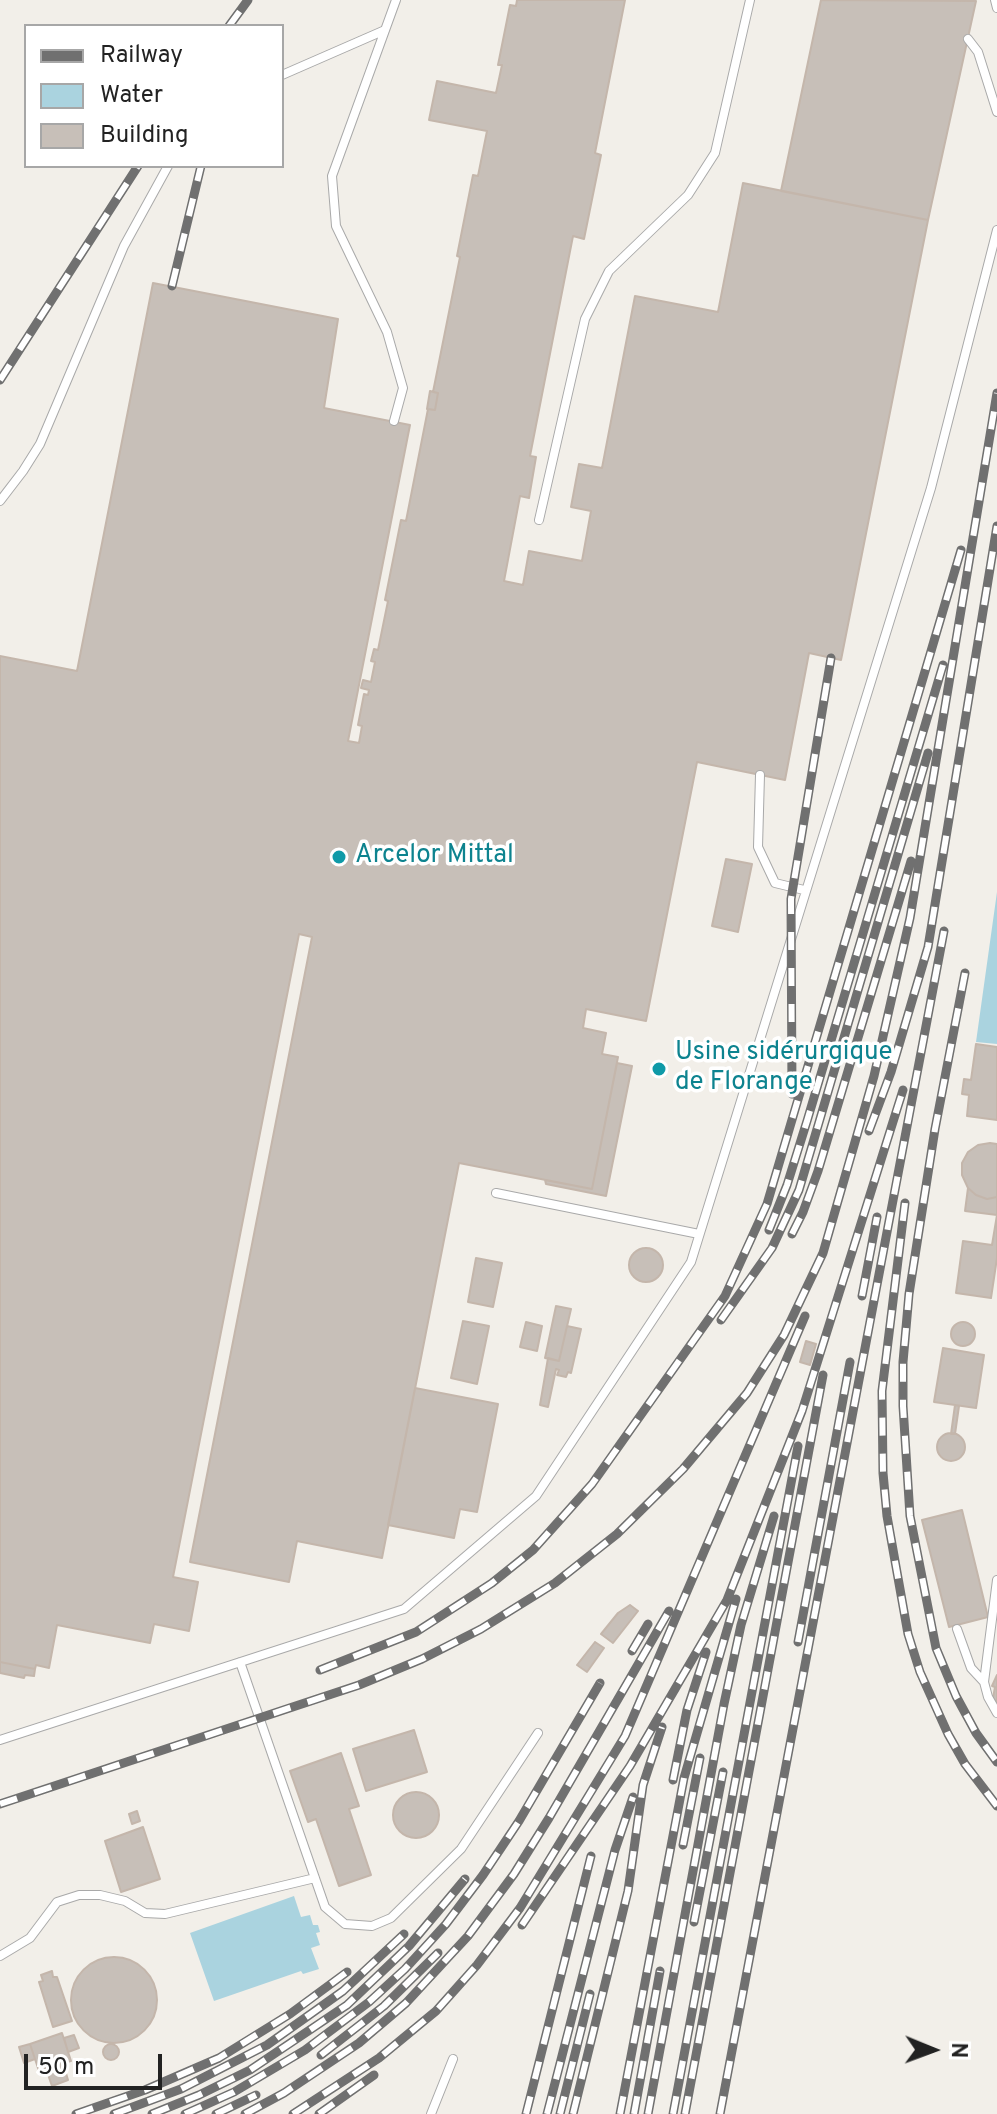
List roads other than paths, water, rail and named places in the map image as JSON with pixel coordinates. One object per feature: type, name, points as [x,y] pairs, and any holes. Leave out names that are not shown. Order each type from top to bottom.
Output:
[{"type":"lane","points":[[394,421],[403,388],[387,332],[336,226],[332,176],[396,0]]},
{"type":"lane","points":[[539,520],[585,319],[609,271],[688,195],[715,153],[750,0]]},
{"type":"lane","points":[[995,0],[997,8]]},
{"type":"lane","points":[[284,74],[385,30]]},
{"type":"lane","points":[[968,39],[978,52],[997,112]]},
{"type":"lane","points":[[0,501],[40,444],[124,246],[167,168]]},
{"type":"lane","points":[[0,1740],[404,1609],[536,1496],[691,1262],[931,488],[995,249],[997,230]]},
{"type":"lane","points":[[760,775],[758,847],[775,883],[804,890]]},
{"type":"lane","points":[[496,1193],[699,1234]]},
{"type":"lane","points":[[984,1682],[997,1580]]},
{"type":"lane","points":[[957,1629],[971,1668],[984,1682],[997,1713]]},
{"type":"lane","points":[[240,1662],[325,1907],[345,1924],[372,1926],[391,1918],[461,1849],[538,1733]]},
{"type":"lane","points":[[0,1956],[30,1938],[57,1902],[79,1895],[100,1895],[125,1901],[145,1913],[165,1914],[315,1878]]},
{"type":"lane","points":[[431,2114],[453,2059]]},
{"type":"water","points":[[997,892],[997,1044],[976,1042]]},
{"type":"water","points":[[294,1896],[301,1917],[310,1915],[313,1925],[318,1925],[320,1932],[316,1933],[320,1945],[311,1948],[319,1969],[303,1974],[301,1971],[214,2001],[190,1933]]},
{"type":"railway","points":[[230,24],[248,0]]},
{"type":"railway","points":[[0,380],[137,168]]},
{"type":"railway","points":[[172,286],[201,168]]},
{"type":"railway","points":[[0,1804],[359,1685],[422,1659],[481,1629],[555,1583],[617,1534],[683,1469],[747,1393],[784,1335],[823,1253],[874,1076],[910,918],[997,393]]},
{"type":"railway","points":[[869,1131],[891,1072],[928,947],[997,526]]},
{"type":"railway","points":[[320,1670],[416,1632],[492,1583],[533,1550],[592,1484],[725,1296],[767,1204],[961,550]]},
{"type":"railway","points":[[792,1094],[791,899],[831,658]]},
{"type":"railway","points":[[769,1230],[807,1121],[943,665]]},
{"type":"railway","points":[[721,1320],[772,1248],[799,1190],[928,753]]},
{"type":"railway","points":[[792,1234],[818,1171],[911,861]]},
{"type":"railway","points":[[720,2114],[944,931]]},
{"type":"railway","points":[[965,973],[935,1129],[909,1294],[903,1406],[910,1516],[936,1648],[956,1696],[976,1733],[997,1762]]},
{"type":"railway","points":[[522,1925],[630,1766],[727,1600],[802,1411],[903,1090]]},
{"type":"railway","points":[[905,1203],[882,1391],[887,1516],[908,1634],[920,1672],[965,1764],[997,1806]]},
{"type":"railway","points":[[862,1296],[877,1217]]},
{"type":"railway","points":[[293,2114],[379,2058],[436,2011],[477,1965],[520,1908],[625,1736],[805,1316]]},
{"type":"railway","points":[[798,1642],[850,1362]]},
{"type":"railway","points":[[685,2114],[823,1375]]},
{"type":"railway","points":[[673,2114],[798,1446]]},
{"type":"railway","points":[[648,2114],[724,1704],[741,1625],[774,1516]]},
{"type":"railway","points":[[620,2114],[684,1778],[736,1599]]},
{"type":"railway","points":[[245,2114],[284,2093],[359,2043],[406,2003],[468,1936],[514,1874],[549,1818],[669,1611]]},
{"type":"railway","points":[[632,1651],[648,1624]]},
{"type":"railway","points":[[673,1780],[687,1710],[706,1652]]},
{"type":"railway","points":[[185,2114],[234,2092],[305,2050],[369,2002],[405,1969],[446,1924],[483,1875],[519,1821],[600,1683]]},
{"type":"railway","points":[[573,2114],[628,1891],[643,1785],[662,1727]]},
{"type":"railway","points":[[683,1845],[700,1758]]},
{"type":"railway","points":[[694,1922],[723,1772]]},
{"type":"railway","points":[[547,2114],[615,1850],[633,1797]]},
{"type":"railway","points":[[526,2114],[591,1856]]},
{"type":"railway","points":[[152,2114],[250,2070],[347,2005],[409,1946],[465,1879]]},
{"type":"railway","points":[[114,2114],[181,2089],[267,2045],[343,1991],[404,1934]]},
{"type":"railway","points":[[321,2055],[384,2006],[438,1953]]},
{"type":"railway","points":[[634,2114],[660,1971]]},
{"type":"railway","points":[[76,2114],[145,2090],[219,2058],[290,2014],[347,1972]]},
{"type":"railway","points":[[560,2114],[590,1994]]},
{"type":"railway","points":[[319,2114],[374,2075]]},
{"type":"railway","points":[[216,2114],[256,2095]]},
{"type":"place","name":"Arcelor Mittal","points":[[339,857]]},
{"type":"place","name":"Usine sidérurgique de Florange","points":[[659,1069]]}]
